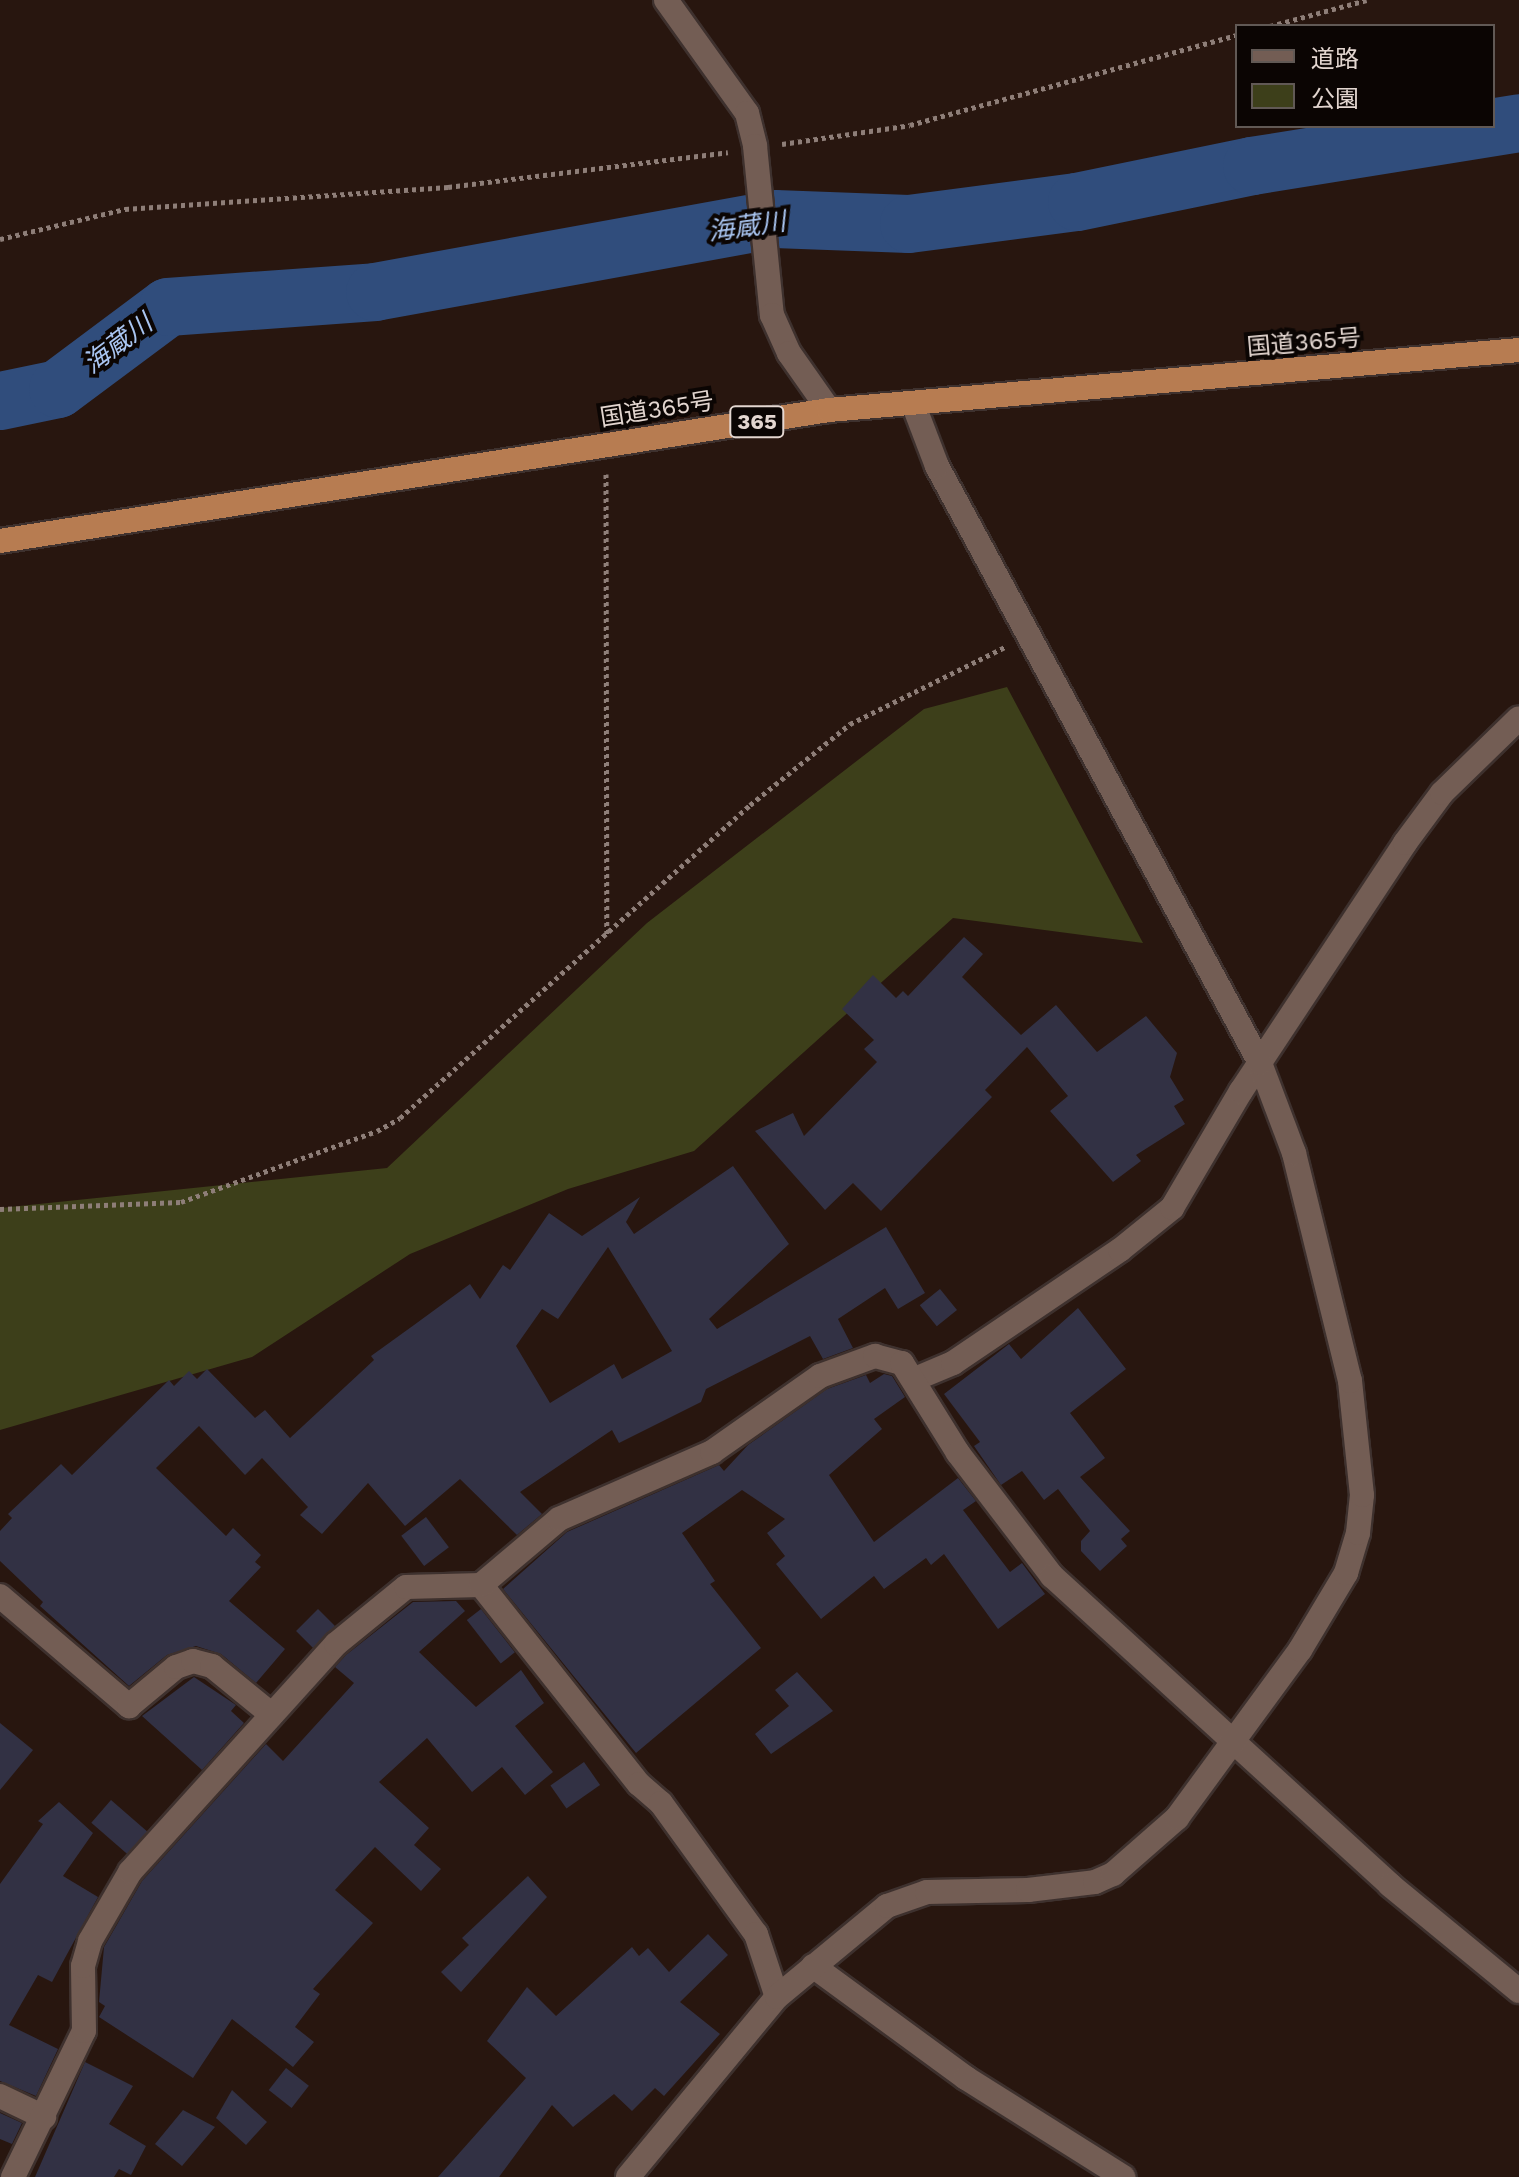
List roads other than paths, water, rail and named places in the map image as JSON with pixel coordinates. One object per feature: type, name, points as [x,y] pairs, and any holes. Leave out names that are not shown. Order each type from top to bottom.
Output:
[{"type":"highway","name":"国道365号","points":[[0,541],[606,447],[823,400],[913,403],[1519,350]]},
{"type":"street","points":[[666,0],[741,102],[756,151],[772,315],[789,353],[823,400]]},
{"type":"street","points":[[628,2177],[777,1997],[887,1906],[906,1898],[955,1889],[1076,1887],[1113,1874],[1177,1818],[1300,1650],[1346,1573],[1362,1495],[1350,1381],[1294,1153],[1260,1063],[937,466],[913,403]]},
{"type":"street","points":[[915,1379],[953,1363],[1156,1224],[1185,1189],[1260,1063],[1405,843],[1442,793],[1519,718]]},
{"type":"street","points":[[13,2177],[84,2031],[83,1966],[97,1930],[130,1872],[336,1644],[406,1587],[481,1585],[559,1519],[731,1442],[820,1376],[875,1356],[902,1363],[915,1379],[958,1453],[1052,1576],[1236,1740],[1390,1885],[1519,1991]]},
{"type":"street","points":[[481,1585],[639,1784],[661,1803],[756,1934],[777,1997]]},
{"type":"street","points":[[0,1596],[129,1706],[176,1667],[193,1661],[212,1666],[272,1715]]},
{"type":"street","points":[[813,1966],[966,2078],[1123,2177]]},
{"type":"street","points":[[0,2096],[44,2117]]},
{"type":"waterway","name":"海蔵川","points":[[1495,127],[1519,123]]},
{"type":"waterway","name":"海蔵川","points":[[0,401],[58,389],[168,307],[375,292],[775,219],[909,224],[1077,202],[1252,166],[1488,128]]}]
